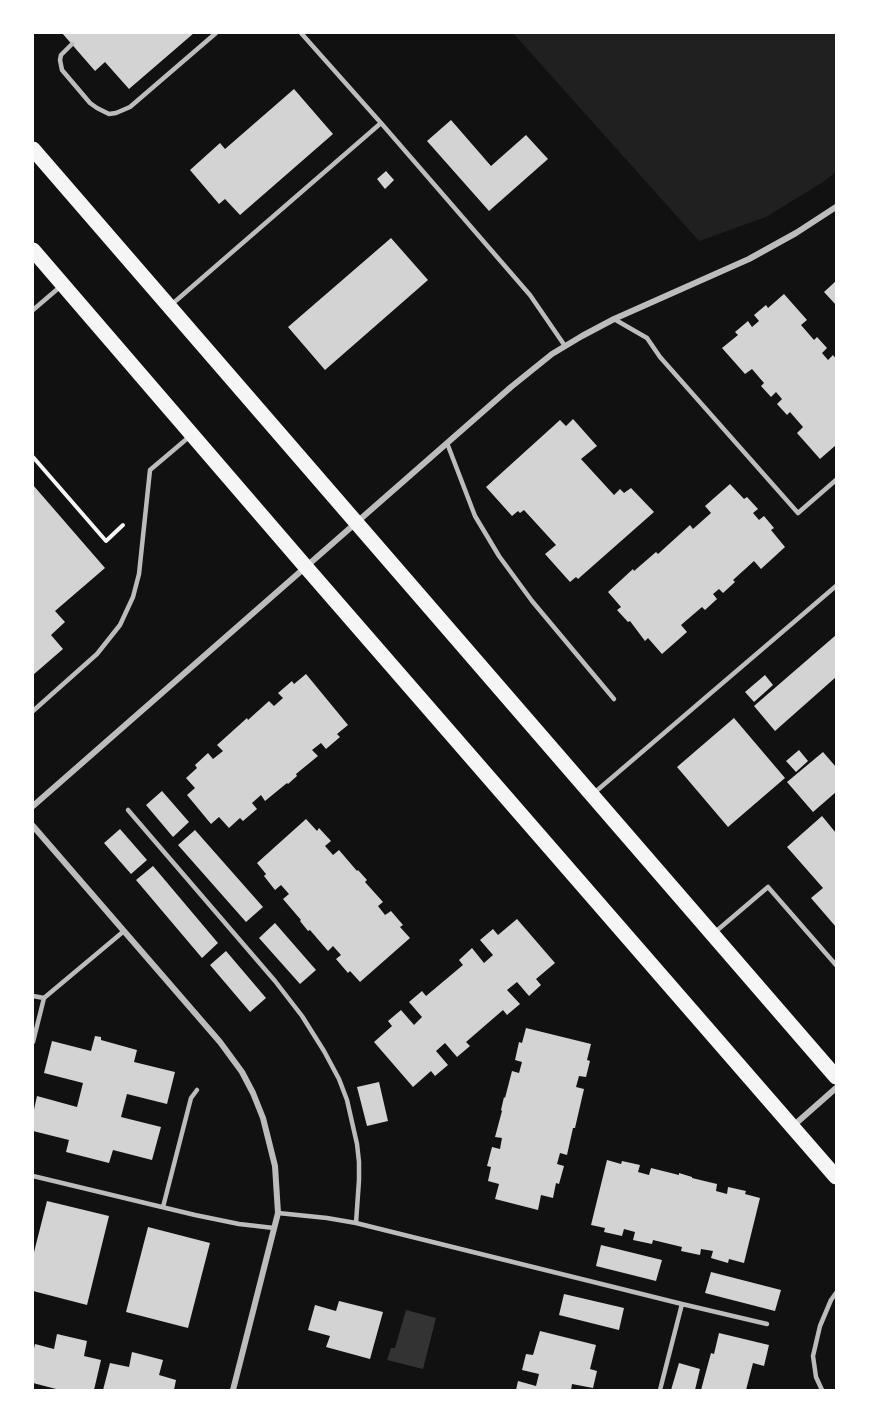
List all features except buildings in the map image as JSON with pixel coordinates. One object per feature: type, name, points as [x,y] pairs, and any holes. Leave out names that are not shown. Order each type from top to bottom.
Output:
[{"type":"main road","points":[[33,149],[836,1077]]},
{"type":"main road","points":[[33,250],[836,1177]]},
{"type":"street","points":[[33,806],[305,566],[519,381],[565,345],[614,319],[748,259],[796,233],[836,207]]},
{"type":"street","points":[[33,826],[220,1042],[236,1062],[258,1104],[276,1173],[278,1213],[233,1390]]},
{"type":"street","points":[[792,1126],[836,1088]]},
{"type":"lane","points":[[72,44],[61,55],[63,70],[90,103],[109,114],[123,111],[139,100],[216,33]]},
{"type":"lane","points":[[302,33],[530,295],[565,345]]},
{"type":"lane","points":[[168,307],[381,123]]},
{"type":"lane","points":[[33,310],[63,284]]},
{"type":"lane","points":[[614,319],[646,338],[660,357],[798,513],[836,480]]},
{"type":"lane","points":[[33,711],[92,659],[120,625],[133,597],[139,574],[150,470],[193,434]]},
{"type":"lane","points":[[447,443],[475,516],[499,556],[532,601],[614,699]]},
{"type":"lane","points":[[592,795],[836,586]]},
{"type":"lane","points":[[128,810],[275,981],[302,1016],[324,1051],[339,1079],[347,1101],[357,1144],[359,1180],[356,1223]]},
{"type":"lane","points":[[712,934],[768,887],[836,965]]},
{"type":"lane","points":[[33,1042],[44,998],[124,931]]},
{"type":"lane","points":[[33,996],[44,998]]},
{"type":"lane","points":[[163,1206],[190,1098],[196,1090]]},
{"type":"lane","points":[[33,1176],[195,1215],[274,1228]]},
{"type":"lane","points":[[278,1213],[356,1223],[767,1324]]},
{"type":"lane","points":[[822,1390],[816,1377],[813,1356],[820,1326],[836,1293]]},
{"type":"lane","points":[[660,1390],[682,1304]]},
{"type":"path","points":[[33,457],[106,540],[123,525]]},
{"type":"shaded area","points":[[513,33],[836,33],[836,172],[766,217],[699,241]]},
{"type":"shaded area","points":[[406,1310],[436,1318],[423,1369],[387,1360],[391,1348],[395,1348]]}]
